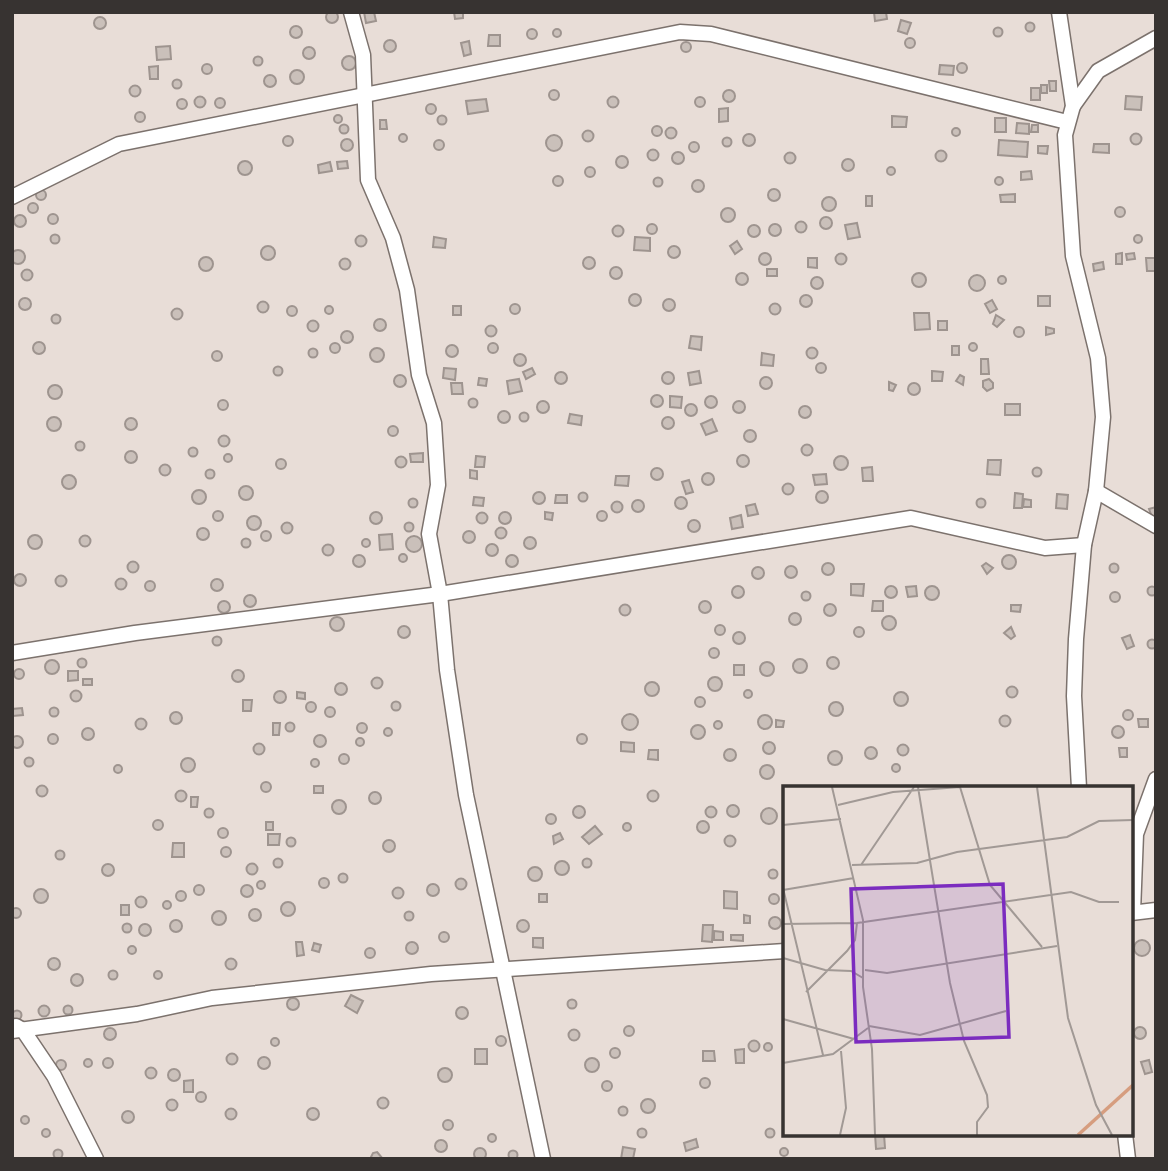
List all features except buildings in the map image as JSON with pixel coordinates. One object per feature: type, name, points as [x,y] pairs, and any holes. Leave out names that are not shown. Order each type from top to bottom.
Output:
[{"type":"street","points":[[351,12],[363,55],[368,180],[393,238],[407,290],[419,375],[435,423],[438,485],[429,534],[440,594],[447,670],[466,795],[544,1159]]},
{"type":"street","points":[[1059,12],[1073,106]]},
{"type":"street","points":[[12,197],[119,144],[680,32],[711,34],[1067,122]]},
{"type":"street","points":[[1079,786],[1074,696],[1084,545],[1096,491],[1103,417],[1098,358],[1073,256],[1066,164],[1067,122],[1073,106],[1098,71],[1156,38]]},
{"type":"street","points":[[1096,491],[1156,526]]},
{"type":"street","points":[[12,653],[135,633],[440,594],[911,518],[1045,548],[1084,545]]},
{"type":"street","points":[[1133,892],[1136,834],[1156,779]]},
{"type":"street","points":[[1133,912],[1156,911]]},
{"type":"street","points":[[16,1028],[137,1014],[212,998],[505,969],[783,951]]},
{"type":"street","points":[[16,1028],[54,1076],[96,1159]]},
{"type":"street","points":[[1125,1136],[1128,1159]]}]
